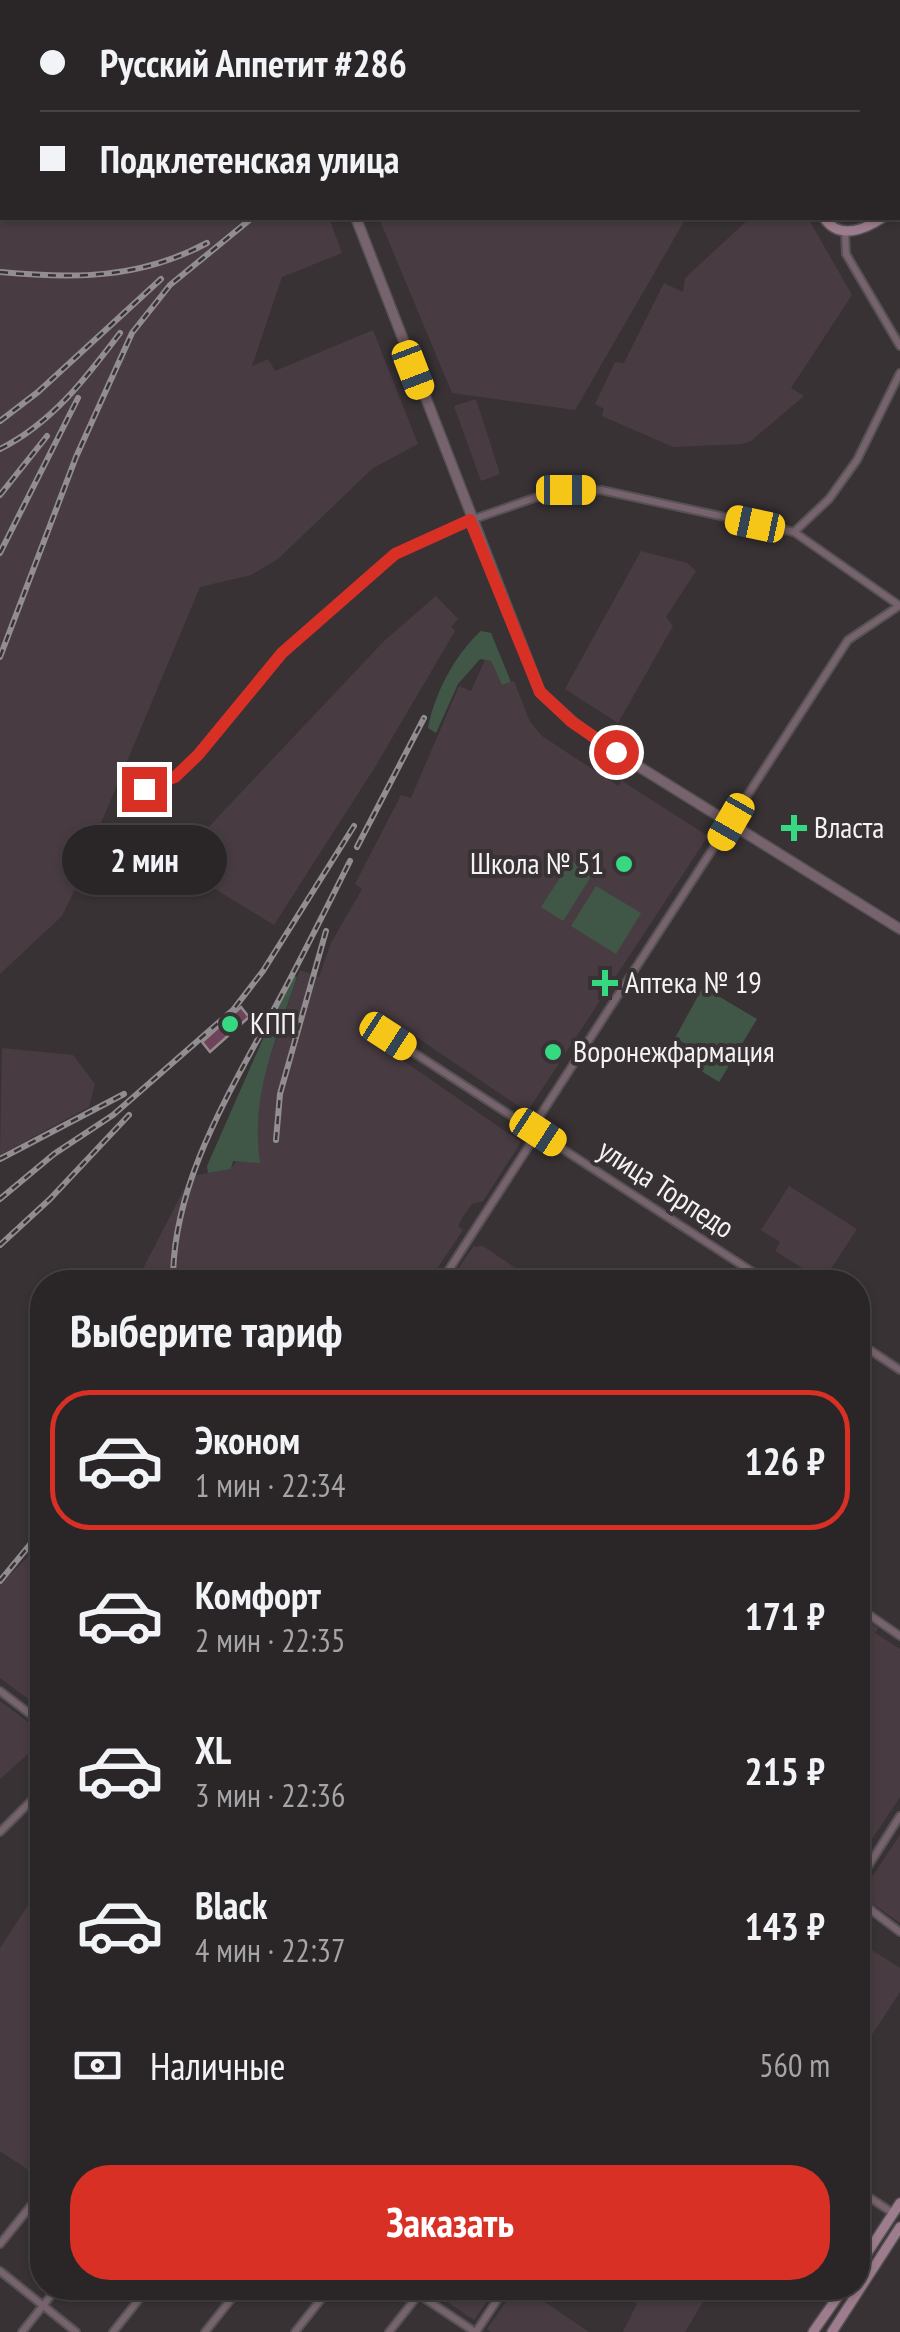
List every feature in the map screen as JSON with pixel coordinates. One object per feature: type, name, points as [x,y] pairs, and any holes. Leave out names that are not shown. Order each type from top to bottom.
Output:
[{"type":"main road","points":[[825,220],[845,231],[865,228],[879,220]]},
{"type":"main road","points":[[870,2248],[900,2203]]},
{"type":"main road","points":[[870,2273],[900,2227]]},
{"type":"main road","points":[[814,2332],[836,2300]]},
{"type":"main road","points":[[832,2332],[853,2300]]},
{"type":"street","points":[[357,220],[530,674],[549,703],[609,748],[900,928]]},
{"type":"street","points":[[845,231],[846,254],[900,346]]},
{"type":"street","points":[[794,532],[829,499],[857,460],[900,373]]},
{"type":"street","points":[[144,789],[175,777],[198,755],[282,653],[395,554],[470,520],[542,495],[601,490],[794,532],[900,606],[848,640],[448,1270]]},
{"type":"street","name":"улица Торпедо","points":[[388,1036],[750,1270]]},
{"type":"street","points":[[870,1350],[900,1370]]},
{"type":"street","points":[[870,1615],[900,1636]]},
{"type":"street","points":[[0,1691],[30,1714]]},
{"type":"street","points":[[0,1832],[30,1802]]},
{"type":"street","points":[[870,1863],[900,1816]]},
{"type":"street","points":[[870,1909],[900,1932]]},
{"type":"street","points":[[870,2198],[893,2213]]},
{"type":"street","points":[[0,2244],[30,2207]]},
{"type":"street","points":[[0,2271],[30,2294]]},
{"type":"street","points":[[39,2300],[76,2332]]},
{"type":"street","points":[[22,2332],[47,2300]]},
{"type":"street","points":[[113,2332],[138,2300]]},
{"type":"street","points":[[205,2332],[230,2300]]},
{"type":"street","points":[[294,2332],[320,2300]]},
{"type":"street","points":[[389,2332],[415,2300]]},
{"type":"street","points":[[429,2300],[476,2332],[497,2300]]},
{"type":"shaded area","points":[[0,220],[330,220],[342,253],[282,277],[252,366],[268,359],[275,371],[373,330],[418,444],[373,468],[278,559],[251,575],[200,587],[99,828],[97,844],[62,916],[0,974]]},
{"type":"shaded area","points":[[380,220],[685,220],[575,410],[452,393]]},
{"type":"shaded area","points":[[748,220],[809,220],[852,295],[791,388],[804,396],[751,441],[673,447],[602,416],[604,409],[595,404],[615,362],[624,363],[664,283],[683,292],[685,278]]},
{"type":"shaded area","points":[[476,399],[500,474],[481,481],[454,406]]},
{"type":"shaded area","points":[[641,551],[687,563],[696,571],[666,617],[673,626],[618,723],[565,689]]},
{"type":"shaded area","points":[[436,596],[458,619],[451,627],[455,631],[375,767],[274,925],[169,861],[202,834],[384,641]]},
{"type":"shaded area","points":[[485,660],[491,661],[502,685],[514,681],[530,722],[542,736],[618,786],[622,781],[708,836],[527,1112],[387,1017],[379,1013],[374,1020],[381,1025],[374,1036],[386,1044],[385,1048],[521,1142],[483,1201],[472,1204],[464,1215],[458,1226],[463,1230],[436,1270],[142,1270],[191,1176],[231,1169],[255,1131],[261,1083],[300,970],[319,977],[331,943],[362,889],[355,884],[401,795],[411,798],[459,686],[471,691]]},
{"type":"shaded area","points":[[2,1048],[73,1055],[95,1084],[89,1107],[0,1155]]},
{"type":"shaded area","points":[[789,1186],[857,1229],[830,1270],[805,1270],[775,1251],[780,1242],[761,1230]]},
{"type":"shaded area","points":[[483,1246],[518,1270],[457,1270],[473,1247]]},
{"type":"shaded area","points":[[30,1554],[30,1700],[0,1678],[0,1585]]},
{"type":"shaded area","points":[[870,1622],[878,1628],[875,1633],[900,1649],[900,1797],[870,1842]]},
{"type":"shaded area","points":[[0,1701],[30,1724],[30,1752],[0,1779]]},
{"type":"shaded area","points":[[900,1835],[900,1923],[870,1902],[870,1880]]},
{"type":"shaded area","points":[[30,1902],[30,2171],[0,2151],[0,1948]]},
{"type":"shaded area","points":[[870,1949],[900,1968],[900,1992],[870,2038]]},
{"type":"shaded area","points":[[445,2300],[488,2300],[474,2320]]},
{"type":"shaded area","points":[[508,2300],[542,2300],[589,2332],[491,2332],[487,2329]]},
{"type":"shaded area","points":[[631,2300],[704,2300],[685,2332],[623,2332],[637,2304]]},
{"type":"green space","points":[[481,631],[491,633],[511,682],[502,685],[491,661],[480,659],[458,684],[436,733],[428,728],[441,689],[454,663]]},
{"type":"green space","points":[[571,861],[592,875],[563,921],[541,907]]},
{"type":"green space","points":[[596,886],[641,913],[616,954],[571,926]]},
{"type":"green space","points":[[291,975],[297,977],[262,1091],[260,1163],[233,1161],[231,1169],[208,1173],[207,1166]]},
{"type":"green space","points":[[703,987],[757,1019],[719,1082],[685,1061],[686,1044],[675,1038]]},
{"type":"building","name":"КПП","points":[[241,1007],[249,1017],[210,1052],[202,1042]]},
{"type":"railway","points":[[0,657],[76,457],[132,333],[170,285],[250,220]]},
{"type":"railway","points":[[0,272],[106,274],[157,264],[207,243]]},
{"type":"railway","points":[[0,421],[38,392],[161,279]]},
{"type":"railway","points":[[0,449],[52,413],[120,333]]},
{"type":"railway","points":[[0,553],[78,398]]},
{"type":"railway","points":[[0,495],[47,436]]},
{"type":"railway","points":[[357,847],[424,718]]},
{"type":"railway","points":[[0,1199],[54,1154],[113,1115],[233,1010],[263,971],[354,826]]},
{"type":"railway","points":[[174,1270],[183,1207],[209,1135],[350,861]]},
{"type":"railway","points":[[276,1140],[280,1094],[326,931]]},
{"type":"railway","points":[[0,1159],[124,1094]]},
{"type":"railway","points":[[0,1245],[50,1199],[129,1115]]},
{"type":"railway","points":[[0,1581],[30,1545]]},
{"type":"place","name":"Власта","points":[[794,828]]},
{"type":"place","name":"Школа № 51","points":[[624,864]]},
{"type":"place","name":"Аптека № 19","points":[[605,983]]},
{"type":"place","name":"КПП","points":[[230,1024]]},
{"type":"place","name":"Воронежфармация","points":[[553,1052]]},
{"type":"route","points":[[144,789],[175,777],[198,755],[282,653],[395,554],[470,520],[540,692],[572,722],[616,752]]}]
